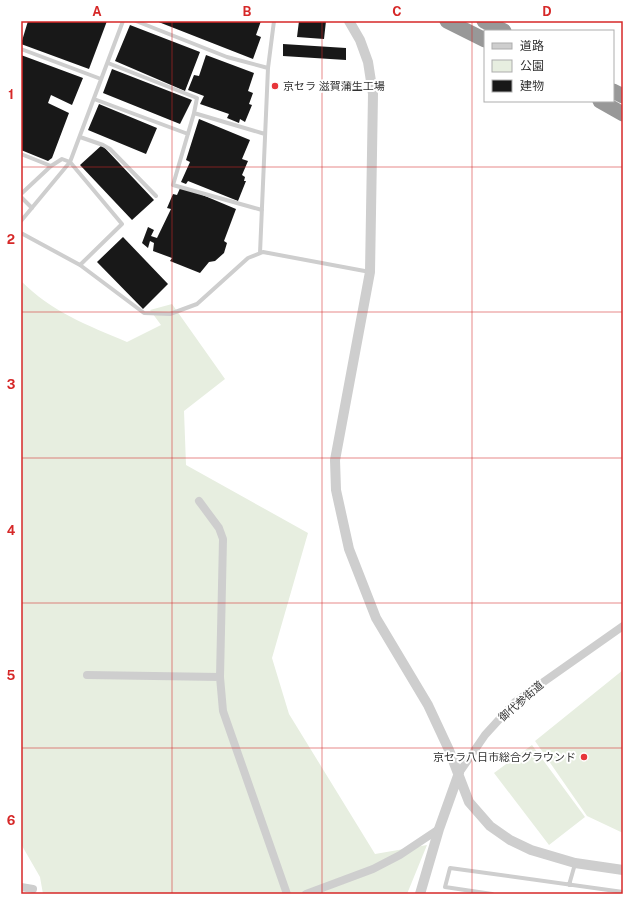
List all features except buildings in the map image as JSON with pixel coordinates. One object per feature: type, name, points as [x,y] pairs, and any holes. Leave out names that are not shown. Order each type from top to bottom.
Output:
[{"type":"highway","points":[[447,21],[484,40]]},
{"type":"highway","points":[[484,21],[502,30]]},
{"type":"highway","points":[[614,92],[623,96]]},
{"type":"highway","points":[[602,102],[623,114]]},
{"type":"street","points":[[349,21],[360,40],[368,62],[373,94],[370,272],[335,460],[336,490],[349,549],[376,618],[428,705],[459,773],[469,802],[490,826],[510,840],[531,850],[575,864],[623,870]]},
{"type":"street","points":[[199,502],[218,528],[223,539],[220,677],[223,711],[287,894]]},
{"type":"street","name":"御代参街道","points":[[420,894],[439,829],[459,773],[485,735],[515,702],[623,626]]},
{"type":"street","points":[[87,676],[220,677]]},
{"type":"street","points":[[306,894],[373,869],[400,855],[439,829]]},
{"type":"street","points":[[21,887],[33,889]]},
{"type":"lane","points":[[21,221],[70,162],[123,21]]},
{"type":"lane","points":[[136,21],[228,57],[268,68]]},
{"type":"lane","points":[[260,253],[268,68],[274,21]]},
{"type":"lane","points":[[21,49],[101,79]]},
{"type":"lane","points":[[108,63],[197,98],[173,186],[262,210]]},
{"type":"lane","points":[[94,99],[188,134]]},
{"type":"lane","points":[[194,113],[265,134]]},
{"type":"lane","points":[[80,138],[103,145],[110,149],[156,196]]},
{"type":"lane","points":[[21,154],[50,166]]},
{"type":"lane","points":[[32,208],[21,196],[50,166],[62,159],[70,162],[122,224],[80,265]]},
{"type":"lane","points":[[21,233],[80,265],[144,313],[170,314],[198,304],[248,258],[263,252],[370,272]]},
{"type":"lane","points":[[569,884],[575,864]]},
{"type":"lane","points":[[492,894],[445,888],[450,868],[623,892]]},
{"type":"green space","points":[[21,281],[45,301],[71,317],[127,342],[161,325],[150,310],[172,304],[225,379],[184,411],[186,465],[308,533],[272,658],[289,714],[375,854],[427,845],[407,894],[43,894],[40,877],[21,844]]},
{"type":"green space","name":"京セラ八日市総合グラウンド","points":[[623,670],[623,833],[587,816],[535,741]]},
{"type":"green space","points":[[532,745],[585,817],[549,845],[494,773]]},
{"type":"place","name":"京セラ 滋賀蒲生工場","points":[[275,86]]},
{"type":"place","name":"京セラ八日市総合グラウンド","points":[[584,757]]}]
